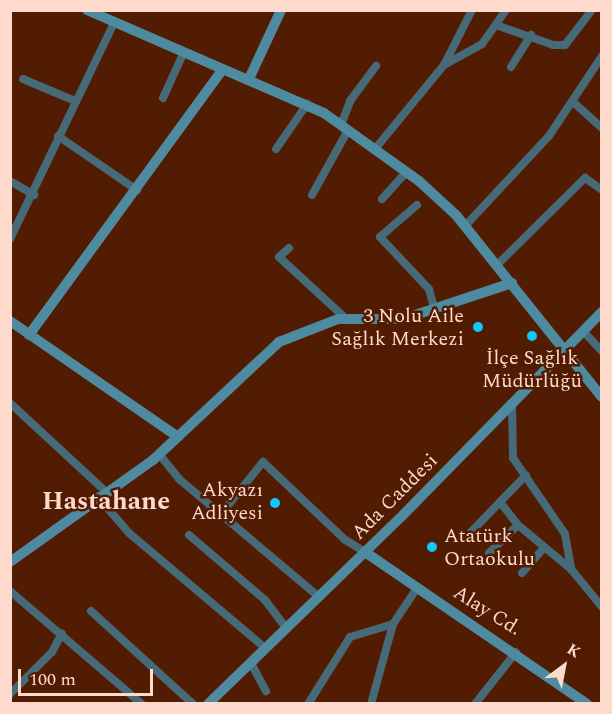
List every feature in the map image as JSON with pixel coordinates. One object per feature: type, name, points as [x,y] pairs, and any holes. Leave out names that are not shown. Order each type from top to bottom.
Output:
[{"type":"street","points":[[87,10],[183,54],[307,104],[344,127],[406,172],[465,226],[602,397]]},
{"type":"street","points":[[249,79],[281,10]]},
{"type":"street","points":[[375,149],[444,64],[472,10]]},
{"type":"street","points":[[444,64],[482,44],[506,10]]},
{"type":"street","points":[[496,25],[565,45],[592,10]]},
{"type":"street","points":[[10,239],[34,195],[58,136],[114,23]]},
{"type":"street","points":[[511,67],[531,35]]},
{"type":"street","points":[[163,98],[183,54]]},
{"type":"street","points":[[465,226],[549,136],[602,56]]},
{"type":"street","points":[[312,195],[344,127],[350,101],[376,66]]},
{"type":"street","points":[[29,335],[137,190],[223,69]]},
{"type":"street","points":[[23,79],[75,100]]},
{"type":"street","points":[[573,102],[602,128]]},
{"type":"street","points":[[276,149],[307,104]]},
{"type":"street","points":[[58,136],[137,190]]},
{"type":"street","points":[[382,200],[406,172]]},
{"type":"street","points":[[497,265],[585,178],[602,190]]},
{"type":"street","points":[[10,182],[34,195]]},
{"type":"street","points":[[417,205],[380,237],[429,289],[434,308]]},
{"type":"street","points":[[289,248],[279,257],[345,318]]},
{"type":"street","points":[[10,562],[159,454],[279,342],[345,318],[394,320],[512,283]]},
{"type":"street","name":"Ada Caddesi","points":[[208,704],[365,552],[602,312]]},
{"type":"street","points":[[10,321],[178,437]]},
{"type":"street","points":[[584,332],[602,351]]},
{"type":"street","points":[[10,403],[101,494],[129,533],[265,648]]},
{"type":"street","points":[[512,405],[513,458],[566,534],[571,569]]},
{"type":"street","points":[[159,454],[179,479],[319,597]]},
{"type":"street","points":[[220,514],[262,462],[344,539],[365,552]]},
{"type":"street","points":[[471,532],[526,475]]},
{"type":"street","points":[[500,502],[518,525],[571,569],[602,607]]},
{"type":"street","points":[[489,553],[518,525]]},
{"type":"street","points":[[189,535],[265,600],[286,628]]},
{"type":"street","points":[[522,573],[544,548]]},
{"type":"street","name":"Alay Cd.","points":[[365,552],[517,651],[587,704]]},
{"type":"street","points":[[371,704],[393,624],[417,588]]},
{"type":"street","points":[[10,591],[63,633],[142,704]]},
{"type":"street","points":[[91,611],[193,704]]},
{"type":"street","points":[[308,704],[350,637],[393,624]]},
{"type":"street","points":[[10,694],[52,652],[63,633]]},
{"type":"street","points":[[475,704],[517,651]]},
{"type":"street","points":[[250,663],[266,691]]},
{"type":"place","name":"3 Nolu Aile Sağlık Merkezi","points":[[478,327]]},
{"type":"place","name":"İlçe Sağlık Müdürlüğü","points":[[532,336]]},
{"type":"place","name":"Akyazı Adliyesi","points":[[275,503]]},
{"type":"place","name":"Atatürk Ortaokulu","points":[[432,547]]},
{"type":"district","name":"Hastahane","points":[[106,502]]}]
